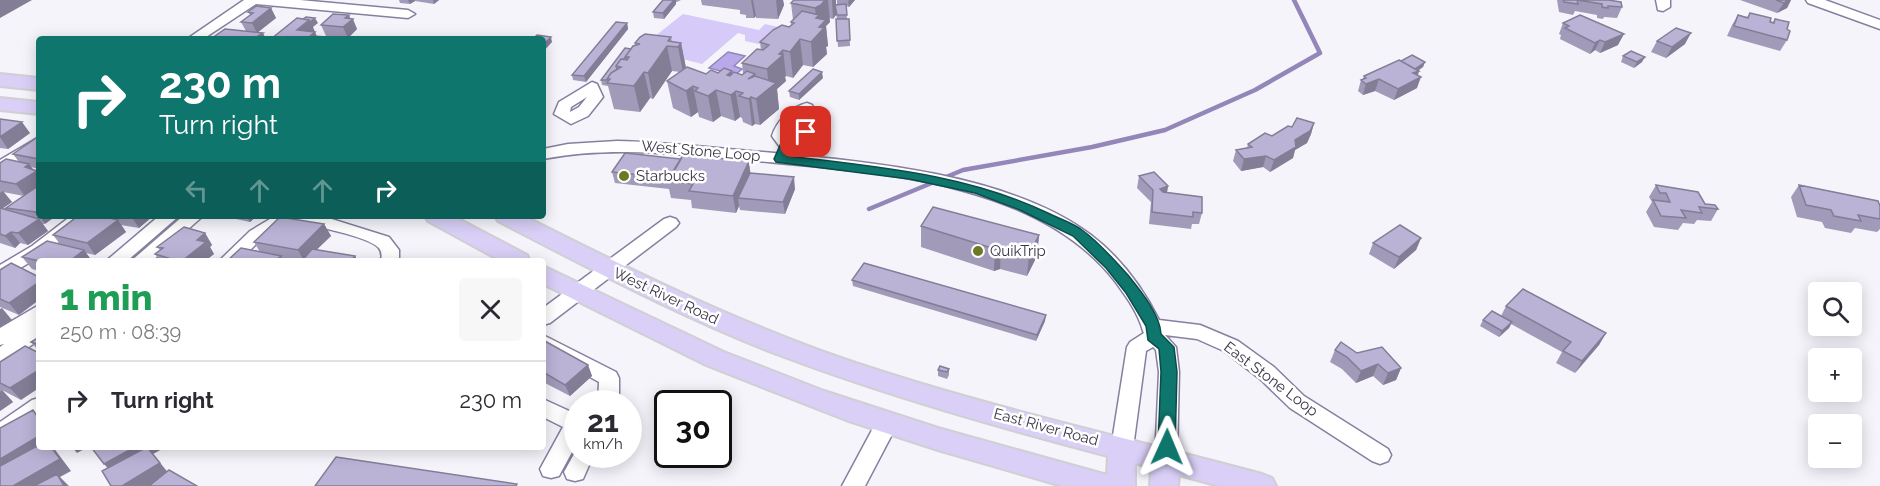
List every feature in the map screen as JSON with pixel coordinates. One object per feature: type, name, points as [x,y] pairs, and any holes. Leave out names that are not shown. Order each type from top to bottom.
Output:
[{"type":"main road","points":[[0,80],[36,84]]},
{"type":"main road","points":[[0,104],[36,108]]},
{"type":"main road","points":[[442,219],[513,258]]},
{"type":"main road","name":"West River Road","points":[[512,219],[710,317],[832,364]]},
{"type":"main road","points":[[546,276],[685,345],[827,403],[887,423],[1105,486]]},
{"type":"main road","name":"East River Road","points":[[832,364],[944,400],[1122,448],[1165,472],[1262,486]]},
{"type":"main road","points":[[1121,486],[1122,448]]},
{"type":"street","points":[[198,36],[238,8],[254,0],[408,14]]},
{"type":"street","points":[[1813,0],[1880,25]]},
{"type":"street","points":[[567,149],[571,119]]},
{"type":"street","points":[[0,167],[36,144]]},
{"type":"street","name":"West Stone Loop","points":[[546,153],[618,144],[783,151],[978,190],[1025,207],[1077,233],[1111,265],[1131,289],[1154,331],[1166,347],[1169,372],[1165,472]]},
{"type":"street","points":[[0,274],[38,250],[78,219]]},
{"type":"street","points":[[119,258],[166,219]]},
{"type":"street","points":[[144,258],[190,219]]},
{"type":"street","points":[[231,258],[265,228],[285,219]]},
{"type":"street","points":[[308,219],[383,241],[389,248],[391,258]]},
{"type":"street","points":[[546,316],[670,223]]},
{"type":"street","points":[[0,338],[36,314]]},
{"type":"street","points":[[1122,448],[1137,347],[1154,331]]},
{"type":"street","name":"East Stone Loop","points":[[1154,331],[1200,332],[1231,346],[1267,373],[1297,402],[1380,455]]},
{"type":"street","points":[[0,357],[36,332]]},
{"type":"street","points":[[546,344],[609,378],[610,390]]},
{"type":"street","points":[[0,433],[36,408]]},
{"type":"street","points":[[546,409],[576,424],[551,469]]},
{"type":"street","points":[[852,486],[887,423]]},
{"type":"shaded area","points":[[683,14],[759,30],[765,24],[778,27],[790,37],[763,45],[745,41],[745,35],[738,33],[702,64],[640,48]]},
{"type":"shaded area","points":[[728,52],[745,56],[734,66],[742,69],[735,75],[709,68]]},
{"type":"building","points":[[663,0],[674,0],[663,13],[653,12]]},
{"type":"building","points":[[794,0],[825,0],[815,8],[791,3]]},
{"type":"building","points":[[1563,0],[1577,0],[1578,4],[1564,2]]},
{"type":"building","points":[[1577,0],[1621,2],[1622,7],[1608,6],[1608,8],[1602,7],[1602,4]]},
{"type":"building","points":[[846,4],[847,15],[837,15],[835,5]]},
{"type":"building","points":[[256,6],[271,8],[252,23],[241,22],[253,13],[248,12]]},
{"type":"building","points":[[802,11],[819,15],[816,18],[826,20],[819,27],[824,28],[811,42],[800,39],[790,52],[783,50],[779,54],[783,55],[767,69],[742,63],[757,49],[763,50],[769,45],[760,42],[773,30],[782,25],[789,27]]},
{"type":"building","points":[[1750,13],[1771,18],[1770,22],[1774,23],[1775,19],[1789,22],[1787,29],[1790,31],[1787,40],[1734,26],[1738,15],[1748,18]]},
{"type":"building","points":[[333,14],[349,15],[345,18],[353,19],[343,27],[321,25]]},
{"type":"building","points":[[1580,15],[1624,34],[1605,42],[1600,40],[1595,43],[1565,28],[1569,26],[1563,23]]},
{"type":"building","points":[[297,18],[309,20],[297,30],[315,32],[310,36],[275,36]]},
{"type":"building","points":[[315,18],[310,22],[303,19]]},
{"type":"building","points":[[836,19],[849,19],[850,40],[837,41]]},
{"type":"building","points":[[616,22],[627,23],[584,76],[572,75]]},
{"type":"building","points":[[1676,28],[1691,33],[1672,47],[1657,41]]},
{"type":"building","points":[[225,29],[263,33],[258,36],[215,36]]},
{"type":"building","points":[[645,34],[671,37],[668,41],[681,43],[678,47],[667,46],[648,73],[644,72],[634,86],[607,83],[611,73],[621,67],[616,66],[621,59],[627,60],[629,57],[625,57],[633,46],[640,44],[635,43]]},
{"type":"building","points":[[625,48],[631,49],[626,59],[621,59],[616,66],[617,69],[607,80],[601,80]]},
{"type":"building","points":[[1631,51],[1645,57],[1637,62],[1623,56]]},
{"type":"building","points":[[1412,55],[1425,62],[1415,69],[1401,61]]},
{"type":"building","points":[[1399,60],[1419,71],[1413,73],[1421,77],[1398,89],[1379,79],[1366,84],[1361,80],[1366,78],[1364,76]]},
{"type":"building","points":[[687,67],[706,74],[711,70],[718,73],[724,68],[732,71],[727,75],[730,76],[734,72],[742,75],[747,71],[755,74],[748,79],[755,76],[776,83],[756,99],[739,96],[743,93],[736,91],[731,95],[716,90],[708,96],[695,91],[698,88],[693,86],[686,91],[667,81]]},
{"type":"building","points":[[813,69],[822,72],[799,94],[789,91]]},
{"type":"building","points":[[1297,118],[1314,123],[1310,131],[1295,140],[1296,147],[1274,160],[1266,156],[1244,159],[1236,150],[1252,147],[1248,144],[1265,133],[1272,136],[1288,126],[1292,127]]},
{"type":"building","points":[[0,119],[22,122],[0,137]]},
{"type":"building","points":[[36,138],[36,158],[13,154]]},
{"type":"building","points":[[625,153],[681,159],[670,178],[612,172]]},
{"type":"building","points":[[683,155],[749,161],[733,196],[689,191],[693,184],[667,181]]},
{"type":"building","points":[[6,159],[29,164],[25,167],[36,172],[16,184],[0,181],[0,163]]},
{"type":"building","points":[[1154,172],[1168,186],[1160,189],[1163,192],[1202,197],[1202,213],[1193,212],[1193,217],[1152,212],[1153,190],[1139,176]]},
{"type":"building","points":[[750,173],[794,177],[783,202],[738,198]]},
{"type":"building","points":[[1656,185],[1698,192],[1705,204],[1715,205],[1718,209],[1699,207],[1702,213],[1681,210],[1686,218],[1661,216],[1653,200],[1670,202],[1666,193],[1660,193]]},
{"type":"building","points":[[1799,185],[1878,201],[1880,219],[1858,215],[1861,221],[1834,216],[1831,210],[1806,205]]},
{"type":"building","points":[[36,187],[36,212],[6,208]]},
{"type":"building","points":[[933,207],[1039,235],[1029,255],[1001,248],[995,249],[921,226]]},
{"type":"building","points":[[0,208],[39,219],[18,233],[11,232],[5,236],[0,234]]},
{"type":"building","points":[[74,219],[118,220],[87,243],[53,235]]},
{"type":"building","points":[[278,219],[324,224],[298,250],[254,242]]},
{"type":"building","points":[[1400,225],[1421,238],[1399,257],[1373,243]]},
{"type":"building","points":[[184,227],[205,233],[197,240],[206,242],[186,258],[168,258],[155,254],[163,248],[157,247]]},
{"type":"building","points":[[47,241],[84,250],[74,258],[36,258],[36,260],[22,257]]},
{"type":"building","points":[[241,248],[281,256],[279,258],[230,258]]},
{"type":"building","points":[[312,249],[355,256],[353,258],[304,258]]},
{"type":"building","points":[[11,263],[36,276],[36,284],[9,303],[0,299],[0,270]]},
{"type":"building","name":"QuikTrip","points":[[864,263],[1046,315],[1037,335],[852,280]]},
{"type":"building","points":[[1523,289],[1606,333],[1582,361],[1563,351],[1571,342],[1506,306]]},
{"type":"building","points":[[1492,311],[1512,322],[1502,331],[1483,320]]},
{"type":"building","points":[[546,342],[588,365],[565,385],[546,374]]},
{"type":"building","points":[[1341,342],[1357,353],[1382,347],[1401,368],[1388,373],[1378,364],[1361,371],[1347,357],[1335,350]]},
{"type":"building","points":[[25,346],[36,352],[36,372],[10,388],[0,383],[0,362]]},
{"type":"building","points":[[940,366],[949,369],[947,372],[938,370]]},
{"type":"building","points":[[33,410],[36,414],[36,438],[0,459],[0,428]]},
{"type":"building","points":[[36,447],[36,450],[53,450],[60,459],[13,486],[0,486],[0,466]]},
{"type":"building","points":[[93,450],[130,450],[104,464]]},
{"type":"building","points":[[141,450],[149,450],[160,463],[122,486],[111,486],[102,471]]},
{"type":"building","points":[[336,457],[517,484],[516,486],[315,486]]},
{"type":"building","points":[[169,470],[197,486],[149,486]]},
{"type":"building","points":[[57,474],[64,486],[34,486]]},
{"type":"waterway","points":[[869,209],[963,170],[1092,147],[1165,130],[1255,90],[1320,53],[1294,0]]},
{"type":"place","name":"Starbucks","points":[[624,176]]},
{"type":"place","name":"QuikTrip","points":[[978,251]]},
{"type":"route","points":[[806,132],[798,141],[786,144],[780,159],[909,175],[978,190],[1025,207],[1077,233],[1111,265],[1131,289],[1153,326],[1154,336],[1166,347],[1169,372],[1167,447]]}]
